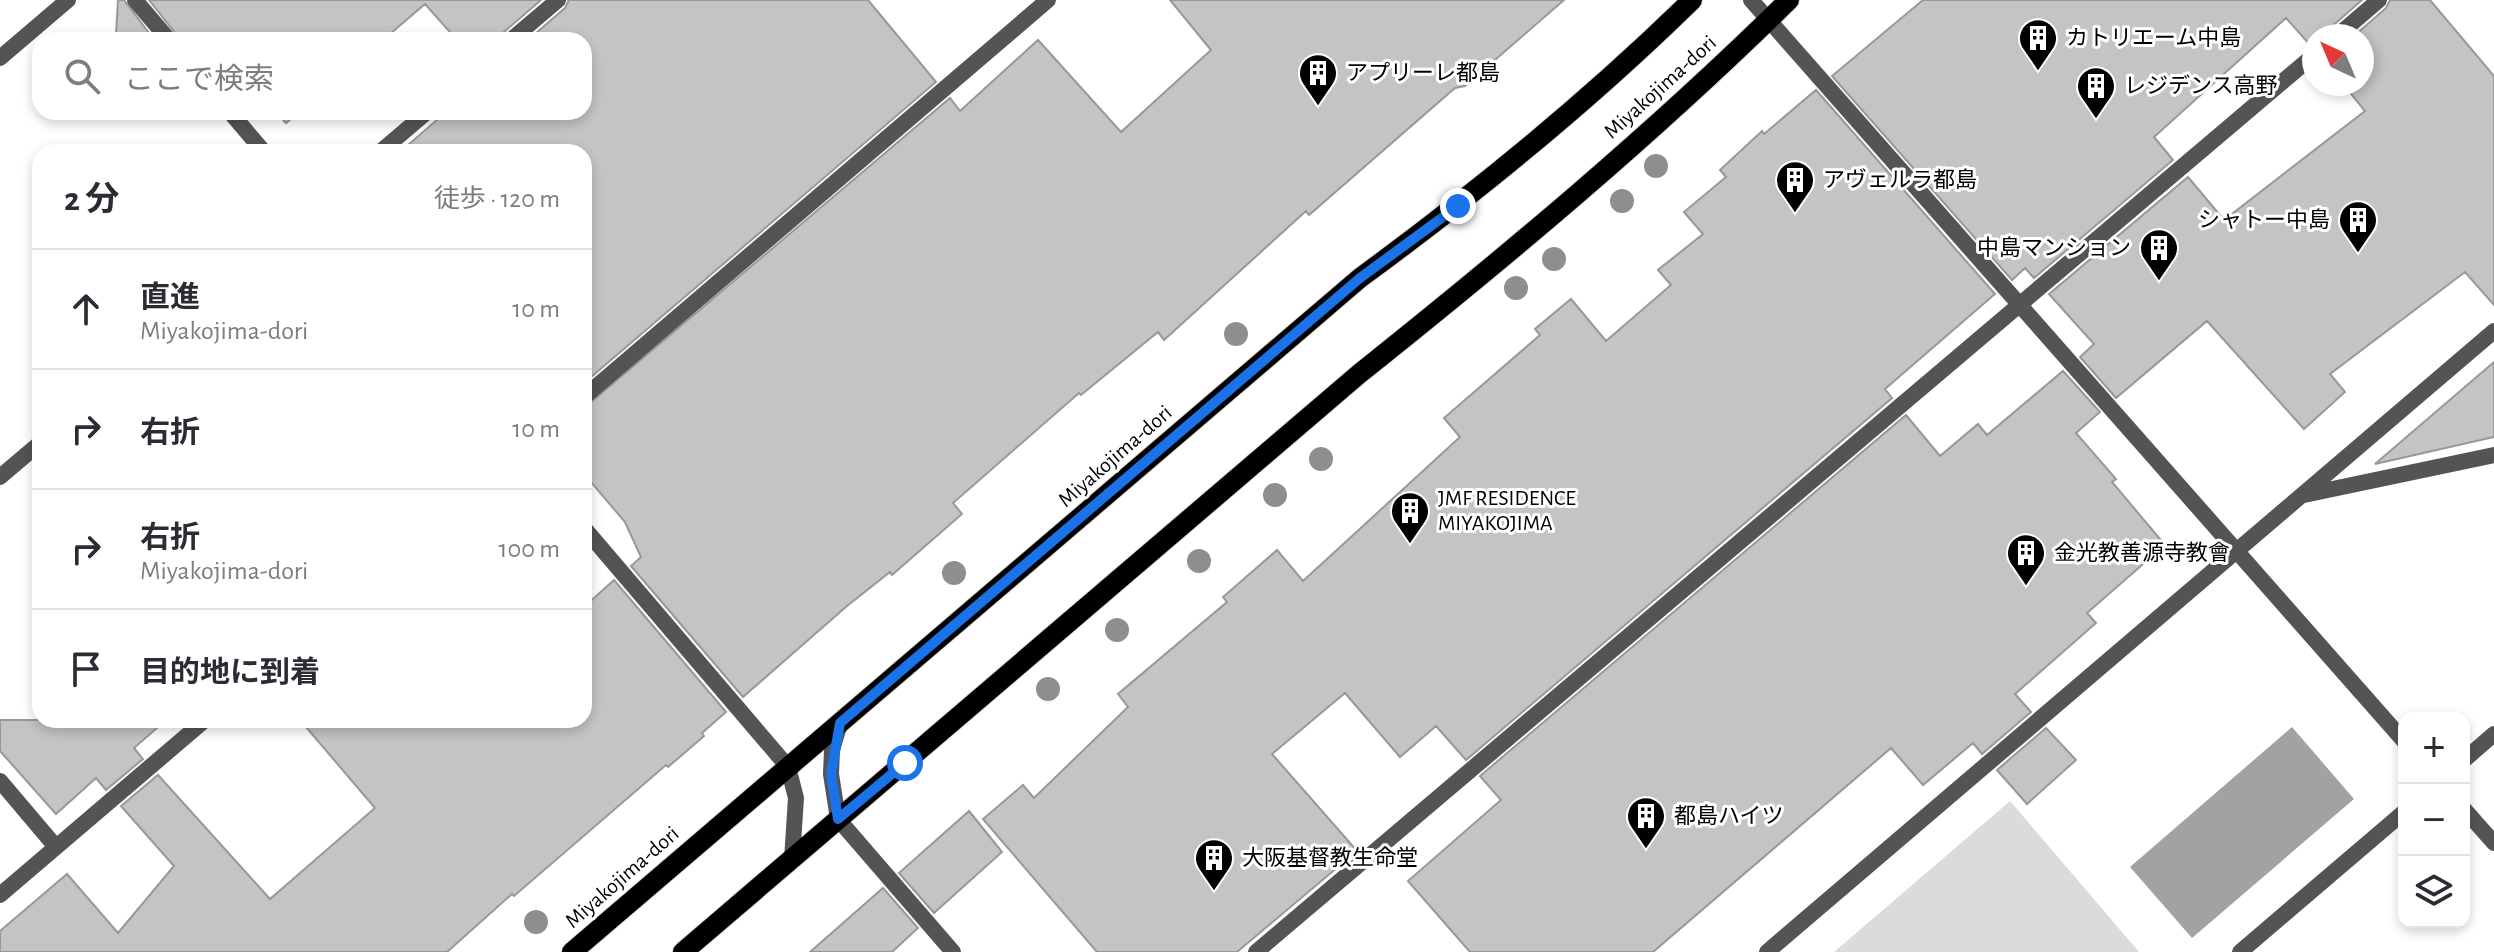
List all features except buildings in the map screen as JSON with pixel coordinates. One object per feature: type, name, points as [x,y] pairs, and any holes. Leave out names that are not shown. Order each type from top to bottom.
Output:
[{"type":"main road","name":"Miyakojima-dori","points":[[572,952],[1360,278],[1469,196],[1622,65],[1692,0]]},
{"type":"main road","name":"Miyakojima-dori","points":[[683,952],[1359,374],[1469,286],[1699,87],[1789,0]]},
{"type":"street","points":[[0,58],[68,0]]},
{"type":"street","points":[[135,0],[162,32]]},
{"type":"street","points":[[520,32],[558,0]]},
{"type":"street","points":[[592,390],[1048,0]]},
{"type":"street","points":[[1751,0],[2398,734]]},
{"type":"street","points":[[2351,24],[2379,0]]},
{"type":"street","points":[[1256,952],[2302,65]]},
{"type":"street","points":[[237,120],[257,144]]},
{"type":"street","points":[[389,144],[418,120]]},
{"type":"street","points":[[1767,952],[2494,331]]},
{"type":"street","points":[[0,477],[32,450]]},
{"type":"street","points":[[2299,496],[2494,455]]},
{"type":"street","points":[[592,537],[788,767],[796,798],[792,859]]},
{"type":"street","points":[[840,723],[831,774],[838,819],[953,952]]},
{"type":"street","points":[[0,895],[196,728]]},
{"type":"street","points":[[2470,755],[2494,734]]},
{"type":"street","points":[[0,781],[56,847]]},
{"type":"street","points":[[2470,816],[2494,843]]},
{"type":"street","points":[[2240,952],[2398,817]]},
{"type":"shaded area","points":[[2292,727],[2354,799],[2192,938],[2130,867]]},
{"type":"shaded area","points":[[2010,801],[2139,952],[1834,952]]},
{"type":"place","name":"カトリエーム中島","points":[[2038,72]]},
{"type":"place","name":"アプリーレ都島","points":[[1318,107]]},
{"type":"place","name":"レジデンス高野","points":[[2096,120]]},
{"type":"place","name":"アヴェルラ都島","points":[[1795,214]]},
{"type":"place","name":"シャトー中島","points":[[2358,254]]},
{"type":"place","name":"中島マンション","points":[[2159,282]]},
{"type":"place","name":"JMF RESIDENCE MIYAKOJIMA","points":[[1410,545]]},
{"type":"place","name":"金光教善源寺教會","points":[[2026,587]]},
{"type":"place","name":"都島ハイツ","points":[[1646,850]]},
{"type":"place","name":"大阪基督教生命堂","points":[[1214,892]]},
{"type":"route","points":[[905,763],[838,819],[831,774],[832,750],[840,723],[1360,278],[1458,206]]}]
